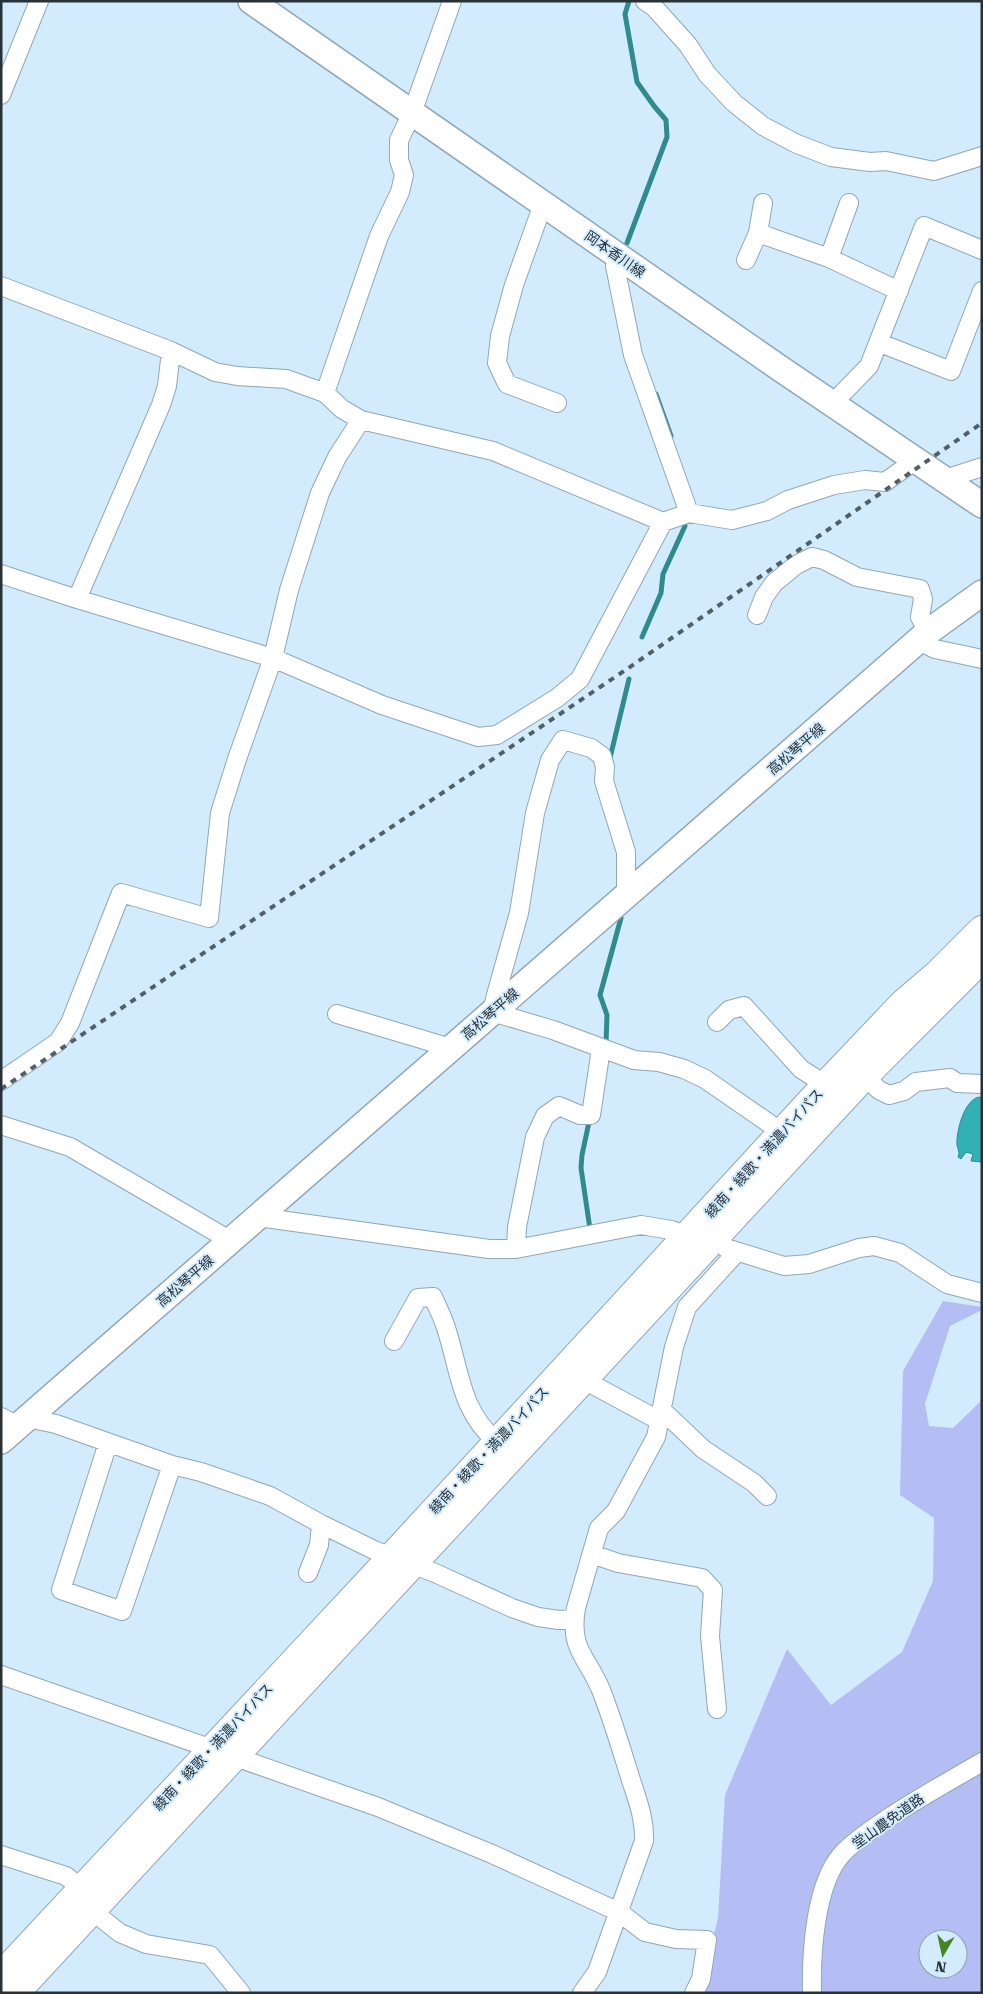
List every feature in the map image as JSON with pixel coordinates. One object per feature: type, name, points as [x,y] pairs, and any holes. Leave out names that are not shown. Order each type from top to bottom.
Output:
[{"type":"highway","name":"綾南・綾歌・満濃バイパス","points":[[1,1976],[86,1900],[402,1561],[584,1380],[699,1240],[783,1133],[903,1004],[937,975],[982,930]]},
{"type":"highway","name":"綾南・綾歌・満濃バイパス","points":[[402,1561],[497,1442],[982,958]]},
{"type":"highway","name":"綾南・綾歌・満濃バイパス","points":[[15,1993],[86,1900]]},
{"type":"main road","name":"岡本香川線","points":[[251,1],[832,404],[982,505]]},
{"type":"main road","name":"高松琴平線","points":[[12,1426],[231,1241],[924,636],[982,593]]},
{"type":"street","points":[[1,95],[39,1]]},
{"type":"street","points":[[325,393],[379,236],[400,192],[404,175],[399,160],[399,140],[412,113],[452,1]]},
{"type":"street","points":[[645,1],[654,7],[688,45],[707,74],[734,103],[763,126],[797,144],[831,157],[870,162],[886,161],[934,171],[982,156]]},
{"type":"street","points":[[746,260],[758,232],[763,203]]},
{"type":"street","points":[[829,258],[849,203]]},
{"type":"street","points":[[544,204],[514,285],[500,336],[497,364],[506,384],[557,403]]},
{"type":"street","points":[[832,404],[869,366],[880,343],[924,226],[982,250]]},
{"type":"street","points":[[758,232],[829,258],[899,290]]},
{"type":"street","points":[[619,256],[615,266],[633,355],[689,513]]},
{"type":"street","points":[[1,286],[171,351],[216,372],[237,376],[286,378],[325,393],[342,409],[361,420],[492,451],[663,522],[689,513],[732,520],[767,511],[788,500],[834,485],[865,480],[885,482],[916,460]]},
{"type":"street","points":[[880,343],[951,371],[982,291]]},
{"type":"street","points":[[77,599],[161,405],[167,386],[171,351]]},
{"type":"street","points":[[1,1081],[58,1042],[70,1023],[120,892],[209,918],[220,813],[273,658],[290,590],[320,493],[337,457],[361,420]]},
{"type":"street","points":[[944,479],[982,467]]},
{"type":"street","points":[[1,574],[273,658],[382,705],[478,737],[497,735],[557,698],[580,679],[663,522]]},
{"type":"street","points":[[758,615],[764,597],[774,583],[796,565],[812,557],[824,560],[858,577],[920,589],[923,599],[920,617],[924,636],[935,649],[982,659]]},
{"type":"street","points":[[626,896],[626,852],[604,781],[605,767],[602,756],[591,748],[563,740],[550,760],[535,813],[520,913],[492,1012],[553,1030],[634,1060],[659,1062],[698,1076],[783,1133]]},
{"type":"street","points":[[718,1022],[729,1010],[744,1006],[801,1069],[826,1085],[864,1076],[878,1090],[889,1096],[904,1091],[916,1082],[950,1078],[957,1083],[982,1084]]},
{"type":"street","points":[[337,1014],[451,1048]]},
{"type":"street","points":[[516,1249],[517,1227],[535,1137],[545,1116],[559,1106],[580,1115],[591,1115],[601,1049]]},
{"type":"street","points":[[1,1126],[70,1147],[231,1241]]},
{"type":"street","points":[[258,1217],[489,1249],[516,1249],[641,1225],[671,1230],[784,1266],[809,1264],[859,1248],[874,1246],[900,1253],[947,1284],[982,1293]]},
{"type":"street","points":[[582,1993],[597,1972],[644,1841],[644,1824],[619,1741],[600,1688],[576,1643],[574,1619],[599,1528],[616,1511],[656,1437],[674,1347],[687,1306],[736,1252]]},
{"type":"street","points":[[394,1341],[418,1298],[433,1297],[445,1325],[462,1390],[478,1423],[497,1442]]},
{"type":"street","points":[[584,1380],[661,1416],[703,1449],[754,1484],[767,1496]]},
{"type":"street","points":[[12,1426],[56,1424],[172,1465],[201,1472],[270,1496],[320,1524],[402,1561],[530,1614],[559,1620],[574,1619]]},
{"type":"street","points":[[108,1443],[61,1590],[122,1612],[172,1465]]},
{"type":"street","points":[[308,1573],[319,1545],[320,1524]]},
{"type":"street","points":[[592,1554],[618,1563],[702,1578],[713,1590],[710,1636],[717,1709]]},
{"type":"street","points":[[3,1682],[223,1753],[378,1807],[492,1854],[619,1912],[645,1932],[676,1939],[706,1940],[701,1979],[694,1993]]},
{"type":"street","name":"堂山農免道路","points":[[812,1993],[814,1938],[820,1899],[841,1855],[873,1828],[982,1762]]},
{"type":"street","points":[[1,1855],[66,1876],[86,1900],[120,1933],[146,1944],[210,1955],[241,1993]]},
{"type":"shaded area","points":[[982,1098],[982,1162],[971,1161],[973,1154],[966,1152],[961,1159],[958,1157],[957,1145],[958,1132],[965,1110],[974,1099]]},
{"type":"shaded area","points":[[943,1301],[982,1307],[982,1310],[950,1326],[925,1404],[929,1426],[953,1428],[982,1398],[982,1993],[699,1993],[718,1918],[725,1795],[787,1649],[831,1705],[902,1652],[933,1581],[934,1518],[900,1495],[903,1371]]},
{"type":"waterway","points":[[627,243],[667,137],[666,120],[637,82],[625,14],[629,1]]},
{"type":"waterway","points":[[656,394],[671,436]]},
{"type":"waterway","points":[[642,637],[661,593],[663,574],[685,526]]},
{"type":"waterway","points":[[610,758],[629,679]]},
{"type":"waterway","points":[[606,1044],[607,1015],[600,995],[621,918]]},
{"type":"waterway","points":[[589,1122],[581,1168],[590,1229]]},
{"type":"railway","points":[[1,1089],[627,669],[982,423]]}]
